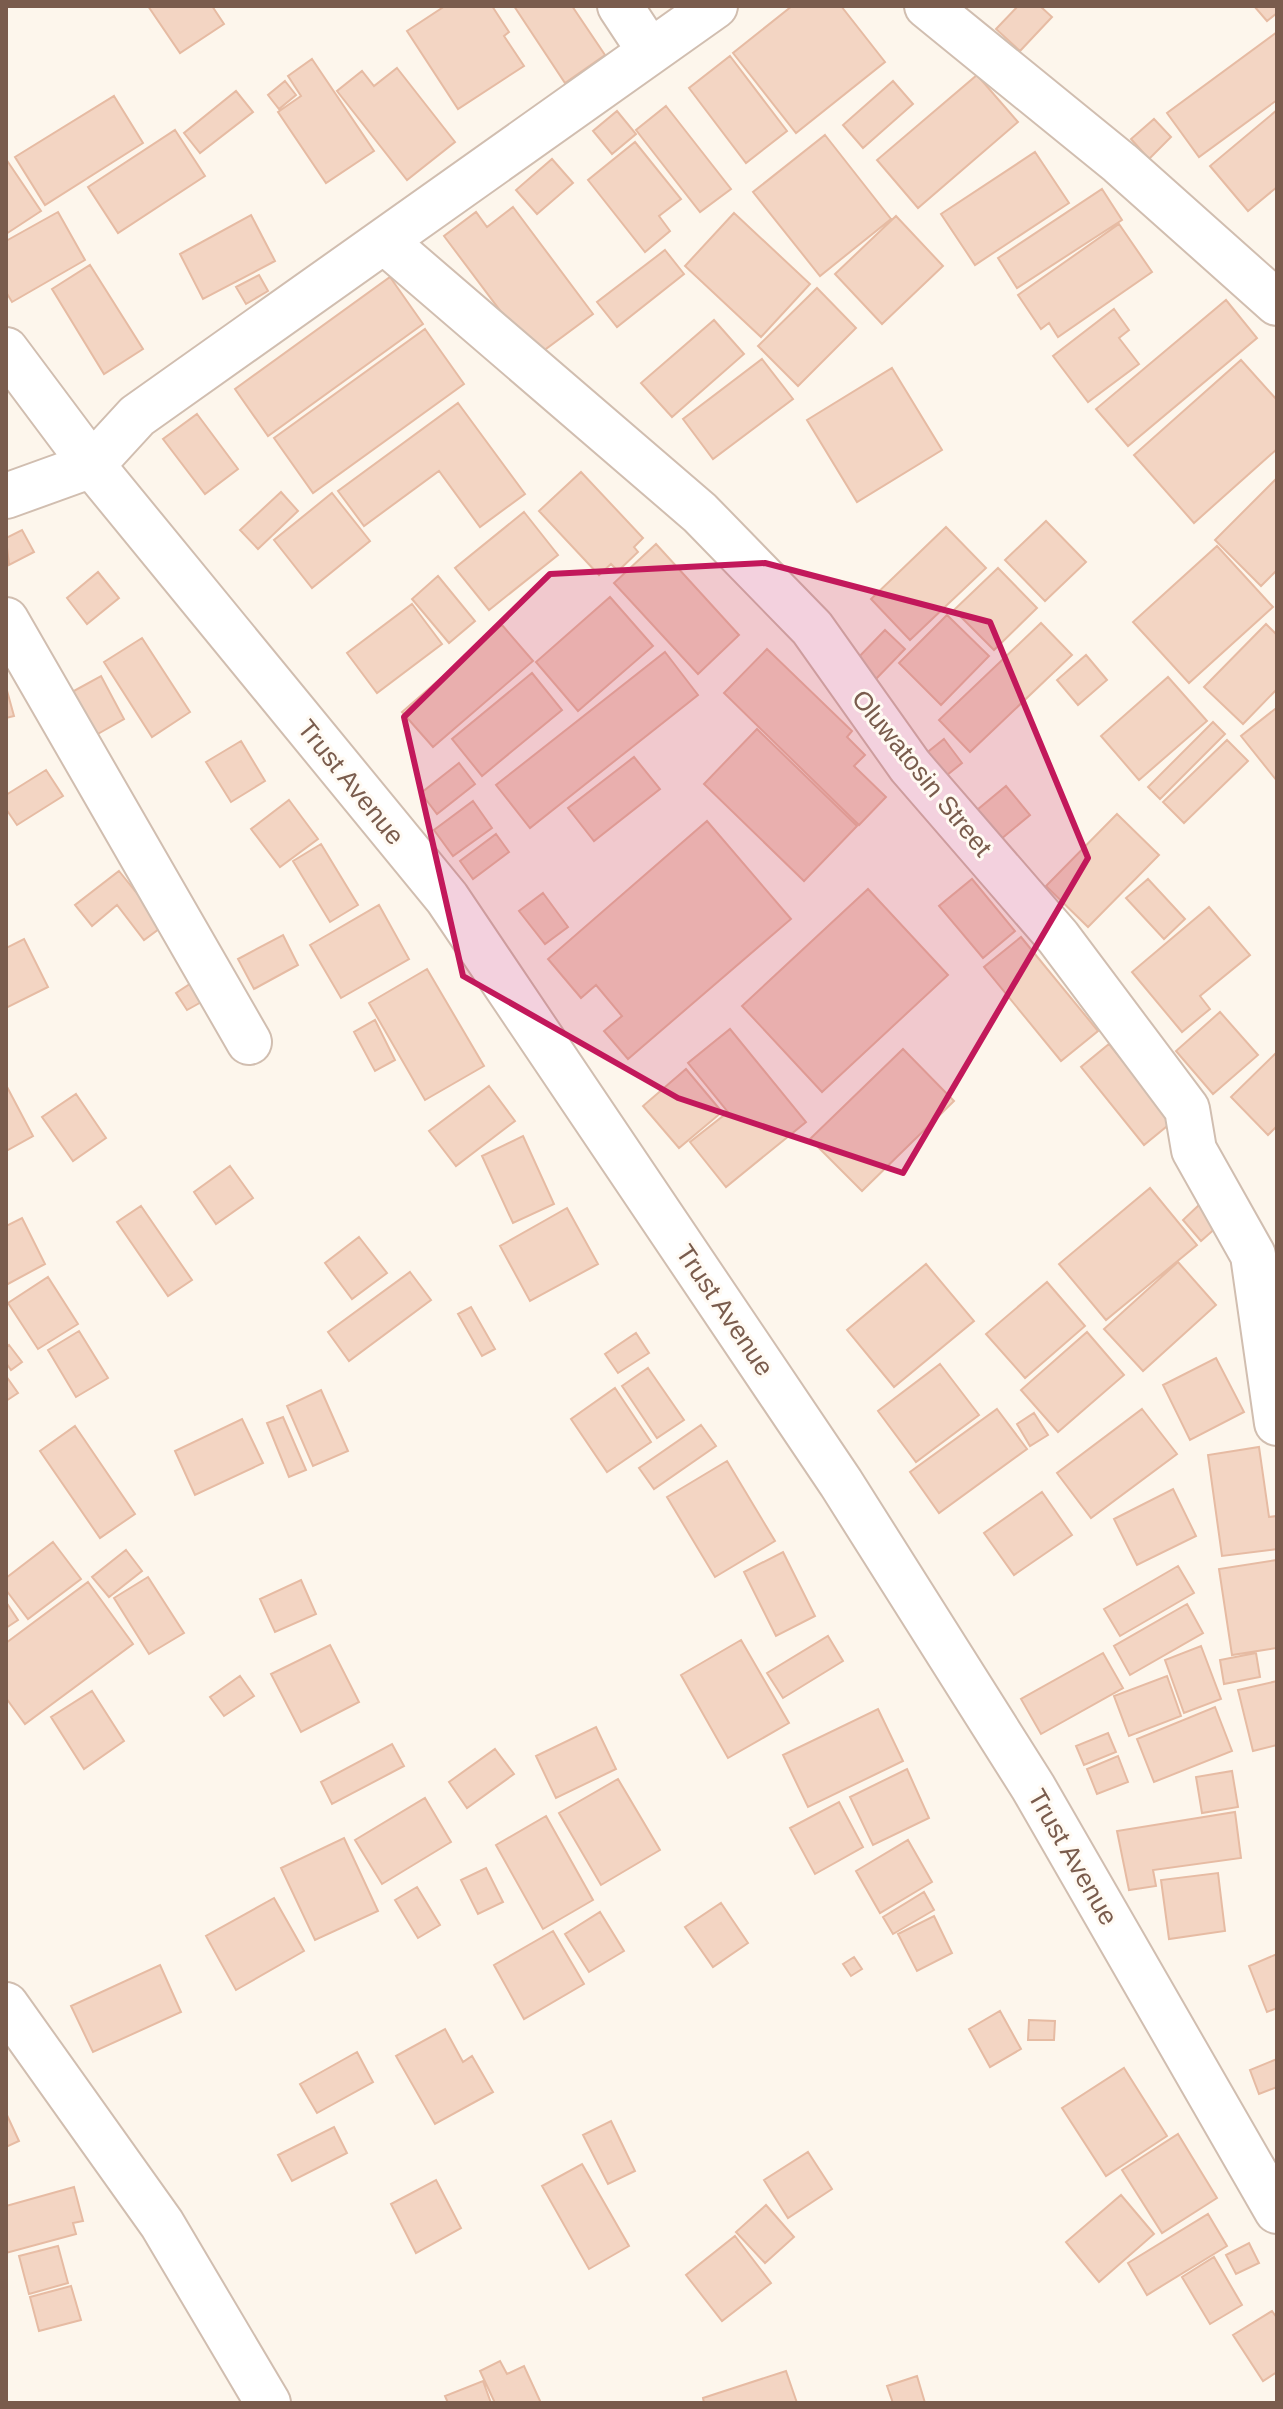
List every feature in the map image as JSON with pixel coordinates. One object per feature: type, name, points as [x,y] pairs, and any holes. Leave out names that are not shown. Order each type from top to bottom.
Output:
[{"type":"street","points":[[620,6],[649,50]]},
{"type":"street","points":[[6,496],[92,465],[137,416],[715,6]]},
{"type":"street","points":[[927,6],[1120,163],[1277,303]]},
{"type":"street","name":"Oluwatosin Street","points":[[384,241],[700,513],[751,565],[812,628],[910,766],[1058,937],[1187,1109],[1194,1150],[1253,1255],[1277,1423]]},
{"type":"street","name":"Trust Avenue","points":[[6,350],[92,465],[447,898],[866,1523],[1033,1787],[1277,2211]]},
{"type":"street","points":[[6,620],[249,1042]]},
{"type":"street","points":[[6,2005],[162,2224],[268,2403]]},
{"type":"highlighted area","points":[[765,563],[990,622],[1088,858],[903,1173],[678,1098],[463,976],[404,717],[550,574]]},
{"type":"building","points":[[148,6],[212,6],[224,24],[180,53]]},
{"type":"building","points":[[445,6],[492,6],[509,32],[504,36],[524,66],[458,109],[407,31]]},
{"type":"building","points":[[514,6],[572,6],[605,55],[565,83]]},
{"type":"building","points":[[792,6],[841,6],[885,62],[796,133],[733,53]]},
{"type":"building","points":[[1018,6],[1040,6],[1052,17],[1020,51],[996,29]]},
{"type":"building","points":[[1254,6],[1277,6],[1277,13],[1267,21]]},
{"type":"building","points":[[1277,32],[1277,100],[1199,157],[1167,113]]},
{"type":"building","points":[[730,56],[787,131],[746,163],[689,88]]},
{"type":"building","points":[[312,59],[374,151],[326,183],[278,112],[301,96],[288,76]]},
{"type":"building","points":[[397,68],[455,142],[407,180],[337,91],[362,71],[374,86]]},
{"type":"building","points":[[977,75],[1018,122],[918,208],[877,160]]},
{"type":"building","points":[[285,81],[296,95],[279,109],[268,95]]},
{"type":"building","points":[[893,81],[913,104],[863,148],[843,125]]},
{"type":"building","points":[[236,91],[253,112],[200,153],[184,133]]},
{"type":"building","points":[[114,96],[143,143],[45,205],[15,157]]},
{"type":"building","points":[[666,106],[731,189],[700,212],[636,130]]},
{"type":"building","points":[[1277,110],[1277,187],[1248,211],[1210,166]]},
{"type":"building","points":[[617,111],[636,134],[612,154],[593,131]]},
{"type":"building","points":[[1154,119],[1171,137],[1149,159],[1131,139]]},
{"type":"building","points":[[175,130],[205,176],[118,233],[88,187]]},
{"type":"building","points":[[825,135],[891,219],[820,276],[753,192]]},
{"type":"building","points":[[635,142],[681,199],[659,216],[670,231],[645,252],[588,180]]},
{"type":"building","points":[[1035,152],[1069,203],[975,265],[941,214]]},
{"type":"building","points":[[552,159],[573,183],[537,214],[516,190]]},
{"type":"building","points":[[8,162],[41,211],[6,234],[6,164]]},
{"type":"building","points":[[1102,189],[1122,220],[1017,288],[998,258]]},
{"type":"building","points":[[513,207],[593,314],[535,357],[444,236],[476,212],[487,227]]},
{"type":"building","points":[[58,212],[85,260],[12,302],[6,292],[6,241]]},
{"type":"building","points":[[734,213],[810,284],[761,337],[685,266]]},
{"type":"building","points":[[251,215],[275,261],[203,299],[180,254]]},
{"type":"building","points":[[896,216],[943,266],[882,324],[835,274]]},
{"type":"building","points":[[1119,224],[1152,272],[1058,337],[1049,323],[1041,329],[1018,295]]},
{"type":"building","points":[[665,250],[684,274],[617,327],[597,302]]},
{"type":"building","points":[[90,265],[143,349],[104,374],[52,289]]},
{"type":"building","points":[[259,275],[268,291],[246,304],[236,287]]},
{"type":"building","points":[[390,277],[423,324],[268,436],[235,389]]},
{"type":"building","points":[[817,288],[856,328],[798,386],[758,346]]},
{"type":"building","points":[[1226,300],[1257,338],[1128,446],[1096,409]]},
{"type":"building","points":[[1114,309],[1129,330],[1119,338],[1139,364],[1088,402],[1053,356]]},
{"type":"building","points":[[714,320],[744,354],[672,417],[641,383]]},
{"type":"building","points":[[425,329],[464,384],[313,493],[274,438]]},
{"type":"building","points":[[762,359],[793,399],[713,459],[683,419]]},
{"type":"building","points":[[1241,360],[1277,400],[1277,449],[1194,523],[1134,455]]},
{"type":"building","points":[[892,368],[942,450],[857,502],[807,420]]},
{"type":"building","points":[[458,403],[525,494],[480,527],[439,471],[364,526],[338,491]]},
{"type":"building","points":[[197,414],[238,469],[205,494],[163,439]]},
{"type":"building","points":[[581,472],[643,538],[634,547],[638,552],[618,571],[611,564],[599,575],[539,511]]},
{"type":"building","points":[[1277,478],[1277,570],[1261,586],[1215,540]]},
{"type":"building","points":[[281,492],[298,511],[258,549],[240,530]]},
{"type":"building","points":[[332,493],[370,541],[312,588],[274,540]]},
{"type":"building","points":[[524,512],[558,555],[489,610],[455,568]]},
{"type":"building","points":[[1046,521],[1086,562],[1045,601],[1005,560]]},
{"type":"building","points":[[946,527],[986,568],[910,640],[871,599]]},
{"type":"building","points":[[22,530],[34,552],[9,565],[6,538]]},
{"type":"building","points":[[656,544],[739,635],[698,674],[614,583]]},
{"type":"building","points":[[1217,546],[1273,607],[1189,683],[1133,622]]},
{"type":"building","points":[[998,568],[1037,608],[994,650],[954,610]]},
{"type":"building","points":[[98,572],[119,598],[87,624],[67,598]]},
{"type":"building","points":[[438,576],[475,621],[449,643],[412,599]]},
{"type":"building","points":[[610,597],[653,646],[578,711],[536,662]]},
{"type":"building","points":[[412,604],[442,644],[377,693],[347,653]]},
{"type":"building","points":[[947,615],[989,656],[941,705],[899,663]]},
{"type":"building","points":[[1041,623],[1072,655],[970,752],[939,720]]},
{"type":"building","points":[[1266,624],[1277,635],[1277,689],[1243,724],[1204,687]]},
{"type":"building","points":[[502,625],[533,661],[433,747],[402,712]]},
{"type":"building","points":[[885,630],[905,649],[873,682],[853,663]]},
{"type":"building","points":[[142,638],[190,712],[152,737],[104,662]]},
{"type":"building","points":[[767,649],[852,731],[847,737],[865,755],[854,766],[886,797],[859,825],[724,693]]},
{"type":"building","points":[[665,652],[698,695],[530,828],[496,785]]},
{"type":"building","points":[[1086,655],[1107,680],[1078,705],[1057,680]]},
{"type":"building","points":[[532,673],[562,710],[482,776],[452,739]]},
{"type":"building","points":[[101,676],[124,719],[96,735],[72,692]]},
{"type":"building","points":[[1168,677],[1207,721],[1139,780],[1101,736]]},
{"type":"building","points":[[6,687],[14,716],[6,718]]},
{"type":"building","points":[[1275,709],[1277,711],[1277,781],[1241,736]]},
{"type":"building","points":[[1213,722],[1225,734],[1160,799],[1148,787]]},
{"type":"building","points":[[757,729],[857,826],[804,881],[704,784]]},
{"type":"building","points":[[944,739],[962,763],[942,779],[924,755]]},
{"type":"building","points":[[1227,740],[1248,761],[1184,823],[1163,802]]},
{"type":"building","points":[[241,741],[265,781],[231,802],[206,762]]},
{"type":"building","points":[[634,757],[660,789],[594,841],[568,808]]},
{"type":"building","points":[[459,763],[475,784],[437,814],[421,793]]},
{"type":"building","points":[[46,770],[63,796],[17,825],[6,809],[6,795]]},
{"type":"building","points":[[1006,786],[1030,815],[995,844],[971,815]]},
{"type":"building","points":[[289,800],[318,839],[280,867],[251,829]]},
{"type":"building","points":[[473,801],[492,828],[453,856],[434,830]]},
{"type":"building","points":[[1117,814],[1159,855],[1088,927],[1046,886]]},
{"type":"building","points":[[707,821],[791,919],[628,1059],[604,1031],[622,1016],[596,985],[581,998],[548,959]]},
{"type":"building","points":[[496,834],[509,852],[473,879],[460,861]]},
{"type":"building","points":[[321,844],[358,905],[330,922],[293,861]]},
{"type":"building","points":[[119,871],[163,926],[144,940],[117,905],[92,926],[75,905]]},
{"type":"building","points":[[972,879],[1015,931],[983,958],[939,906]]},
{"type":"building","points":[[1148,879],[1185,919],[1164,939],[1126,898]]},
{"type":"building","points":[[868,889],[948,975],[822,1092],[742,1006]]},
{"type":"building","points":[[543,893],[568,927],[545,944],[519,911]]},
{"type":"building","points":[[379,905],[409,959],[341,998],[310,945]]},
{"type":"building","points":[[1209,907],[1250,955],[1200,996],[1210,1009],[1182,1032],[1132,972]]},
{"type":"building","points":[[283,935],[298,965],[254,989],[238,959]]},
{"type":"building","points":[[1021,937],[1098,1031],[1061,1061],[984,967]]},
{"type":"building","points":[[24,939],[48,987],[6,1008],[6,948]]},
{"type":"building","points":[[427,969],[484,1066],[425,1100],[369,1003]]},
{"type":"building","points":[[193,982],[205,1000],[187,1010],[176,993]]},
{"type":"building","points":[[1220,1012],[1258,1055],[1213,1094],[1176,1051]]},
{"type":"building","points":[[375,1020],[395,1060],[375,1071],[354,1032]]},
{"type":"building","points":[[730,1029],[806,1122],[726,1187],[690,1142],[728,1112],[688,1063]]},
{"type":"building","points":[[1109,1044],[1172,1122],[1144,1145],[1081,1067]]},
{"type":"building","points":[[903,1049],[954,1101],[862,1191],[810,1139]]},
{"type":"building","points":[[1277,1052],[1277,1126],[1268,1135],[1231,1097]]},
{"type":"building","points":[[686,1069],[722,1112],[679,1148],[643,1106]]},
{"type":"building","points":[[6,1085],[33,1136],[6,1151]]},
{"type":"building","points":[[489,1086],[515,1121],[456,1166],[429,1131]]},
{"type":"building","points":[[76,1094],[106,1138],[73,1161],[42,1117]]},
{"type":"building","points":[[523,1136],[554,1204],[513,1223],[482,1156]]},
{"type":"building","points":[[230,1166],[253,1198],[216,1224],[194,1192]]},
{"type":"building","points":[[1150,1188],[1197,1245],[1106,1320],[1059,1264]]},
{"type":"building","points":[[1199,1205],[1218,1226],[1201,1241],[1183,1220]]},
{"type":"building","points":[[141,1206],[192,1280],[168,1296],[117,1222]]},
{"type":"building","points":[[567,1208],[598,1264],[530,1301],[500,1246]]},
{"type":"building","points":[[22,1218],[45,1264],[6,1285],[6,1226]]},
{"type":"building","points":[[359,1237],[387,1273],[352,1299],[325,1263]]},
{"type":"building","points":[[1178,1262],[1216,1305],[1143,1371],[1104,1329]]},
{"type":"building","points":[[926,1264],[974,1321],[894,1387],[847,1330]]},
{"type":"building","points":[[410,1272],[431,1300],[349,1361],[328,1332]]},
{"type":"building","points":[[48,1277],[78,1324],[38,1349],[8,1303]]},
{"type":"building","points":[[1047,1282],[1085,1326],[1025,1378],[986,1334]]},
{"type":"building","points":[[471,1307],[495,1349],[482,1356],[458,1314]]},
{"type":"building","points":[[79,1331],[108,1378],[76,1397],[48,1350]]},
{"type":"building","points":[[1087,1332],[1124,1375],[1058,1432],[1021,1390]]},
{"type":"building","points":[[636,1333],[649,1353],[618,1373],[605,1354]]},
{"type":"building","points":[[9,1345],[22,1362],[11,1370],[6,1363],[6,1348]]},
{"type":"building","points":[[1216,1358],[1244,1412],[1190,1440],[1163,1385]]},
{"type":"building","points":[[940,1364],[979,1415],[916,1462],[878,1411]]},
{"type":"building","points":[[648,1368],[684,1420],[657,1438],[622,1386]]},
{"type":"building","points":[[6,1376],[18,1393],[6,1401]]},
{"type":"building","points":[[615,1388],[651,1442],[607,1472],[571,1419]]},
{"type":"building","points":[[321,1390],[348,1451],[313,1466],[287,1406]]},
{"type":"building","points":[[997,1409],[1027,1449],[939,1513],[910,1472]]},
{"type":"building","points":[[1142,1409],[1177,1454],[1091,1518],[1057,1473]]},
{"type":"building","points":[[1034,1413],[1048,1435],[1030,1446],[1017,1424]]},
{"type":"building","points":[[283,1417],[306,1470],[289,1477],[267,1423]]},
{"type":"building","points":[[242,1419],[263,1463],[195,1495],[175,1451]]},
{"type":"building","points":[[701,1425],[716,1446],[654,1489],[639,1468]]},
{"type":"building","points":[[75,1426],[135,1514],[100,1538],[40,1451]]},
{"type":"building","points":[[1259,1447],[1269,1517],[1277,1516],[1277,1549],[1222,1556],[1208,1455]]},
{"type":"building","points":[[727,1461],[775,1541],[715,1577],[667,1497]]},
{"type":"building","points":[[1173,1489],[1196,1536],[1137,1565],[1114,1519]]},
{"type":"building","points":[[1042,1492],[1072,1535],[1014,1575],[984,1533]]},
{"type":"building","points":[[53,1542],[81,1579],[28,1619],[6,1590],[6,1578]]},
{"type":"building","points":[[126,1550],[142,1571],[109,1597],[92,1577]]},
{"type":"building","points":[[783,1552],[815,1616],[776,1636],[744,1572]]},
{"type":"building","points":[[1277,1560],[1277,1648],[1232,1655],[1219,1569]]},
{"type":"building","points":[[1178,1566],[1194,1593],[1120,1636],[1104,1609]]},
{"type":"building","points":[[148,1577],[184,1633],[149,1654],[114,1598]]},
{"type":"building","points":[[301,1580],[316,1614],[275,1632],[260,1599]]},
{"type":"building","points":[[88,1582],[133,1644],[25,1724],[6,1698],[6,1643]]},
{"type":"building","points":[[6,1602],[18,1620],[6,1628]]},
{"type":"building","points":[[1187,1604],[1203,1633],[1130,1675],[1114,1646]]},
{"type":"building","points":[[828,1636],[843,1661],[783,1698],[767,1673]]},
{"type":"building","points":[[741,1640],[789,1723],[728,1758],[681,1675]]},
{"type":"building","points":[[330,1645],[359,1702],[301,1732],[271,1674]]},
{"type":"building","points":[[1201,1646],[1221,1699],[1184,1713],[1165,1660]]},
{"type":"building","points":[[1103,1653],[1123,1688],[1041,1734],[1021,1699]]},
{"type":"building","points":[[1256,1653],[1260,1677],[1224,1684],[1220,1660]]},
{"type":"building","points":[[240,1676],[254,1696],[224,1716],[210,1697]]},
{"type":"building","points":[[1167,1676],[1181,1716],[1129,1736],[1114,1696]]},
{"type":"building","points":[[1277,1681],[1277,1745],[1253,1751],[1238,1690]]},
{"type":"building","points":[[92,1691],[124,1741],[84,1769],[51,1717]]},
{"type":"building","points":[[1215,1707],[1232,1751],[1154,1782],[1137,1739]]},
{"type":"building","points":[[878,1709],[903,1761],[808,1807],[783,1755]]},
{"type":"building","points":[[596,1727],[616,1769],[556,1798],[536,1756]]},
{"type":"building","points":[[1108,1733],[1116,1752],[1084,1765],[1076,1746]]},
{"type":"building","points":[[392,1744],[404,1766],[332,1804],[321,1782]]},
{"type":"building","points":[[495,1749],[514,1774],[467,1808],[449,1782]]},
{"type":"building","points":[[1118,1756],[1128,1782],[1097,1794],[1087,1769]]},
{"type":"building","points":[[907,1769],[929,1818],[873,1845],[850,1797]]},
{"type":"building","points":[[1232,1771],[1238,1807],[1202,1813],[1196,1777]]},
{"type":"building","points":[[618,1779],[660,1850],[601,1885],[559,1813]]},
{"type":"building","points":[[425,1798],[451,1842],[382,1884],[355,1840]]},
{"type":"building","points":[[839,1802],[863,1847],[815,1874],[790,1828]]},
{"type":"building","points":[[1235,1812],[1241,1858],[1153,1870],[1156,1886],[1129,1890],[1117,1831]]},
{"type":"building","points":[[546,1816],[593,1900],[543,1929],[496,1845]]},
{"type":"building","points":[[344,1838],[378,1911],[315,1940],[281,1868]]},
{"type":"building","points":[[908,1840],[932,1882],[880,1913],[856,1871]]},
{"type":"building","points":[[486,1868],[503,1902],[478,1914],[461,1880]]},
{"type":"building","points":[[1218,1873],[1225,1931],[1169,1939],[1161,1880]]},
{"type":"building","points":[[417,1887],[440,1925],[418,1938],[395,1900]]},
{"type":"building","points":[[924,1892],[934,1910],[893,1934],[883,1917]]},
{"type":"building","points":[[274,1898],[304,1951],[236,1990],[206,1936]]},
{"type":"building","points":[[721,1903],[748,1943],[713,1967],[685,1927]]},
{"type":"building","points":[[600,1912],[624,1951],[589,1972],[565,1934]]},
{"type":"building","points":[[934,1916],[952,1953],[917,1971],[898,1934]]},
{"type":"building","points":[[553,1931],[584,1984],[524,2019],[494,1965]]},
{"type":"building","points":[[1277,1954],[1277,2008],[1267,2012],[1249,1966]]},
{"type":"building","points":[[854,1957],[862,1969],[851,1976],[843,1964]]},
{"type":"building","points":[[160,1965],[181,2012],[93,2052],[71,2006]]},
{"type":"building","points":[[1000,2011],[1021,2049],[990,2067],[969,2029]]},
{"type":"building","points":[[1029,2020],[1055,2021],[1054,2040],[1028,2040]]},
{"type":"building","points":[[445,2029],[463,2062],[472,2056],[493,2092],[435,2124],[396,2056]]},
{"type":"building","points":[[357,2052],[373,2082],[317,2113],[300,2084]]},
{"type":"building","points":[[1277,2059],[1277,2087],[1259,2094],[1250,2070]]},
{"type":"building","points":[[1124,2068],[1167,2136],[1106,2176],[1062,2108]]},
{"type":"building","points":[[6,2113],[19,2141],[6,2147]]},
{"type":"building","points":[[611,2121],[635,2171],[608,2184],[583,2135]]},
{"type":"building","points":[[334,2127],[347,2153],[292,2181],[278,2155]]},
{"type":"building","points":[[1178,2134],[1217,2198],[1162,2233],[1122,2170]]},
{"type":"building","points":[[808,2152],[832,2189],[788,2218],[764,2180]]},
{"type":"building","points":[[582,2164],[629,2246],[589,2269],[542,2186]]},
{"type":"building","points":[[436,2180],[461,2228],[416,2253],[391,2204]]},
{"type":"building","points":[[74,2187],[83,2221],[73,2223],[76,2234],[6,2253],[6,2206]]},
{"type":"building","points":[[1121,2195],[1154,2234],[1099,2282],[1066,2242]]},
{"type":"building","points":[[766,2205],[794,2237],[765,2263],[736,2232]]},
{"type":"building","points":[[1208,2214],[1227,2246],[1147,2295],[1128,2263]]},
{"type":"building","points":[[735,2236],[771,2283],[722,2321],[686,2275]]},
{"type":"building","points":[[1249,2243],[1259,2263],[1236,2274],[1226,2255]]},
{"type":"building","points":[[58,2246],[68,2283],[29,2294],[19,2256]]},
{"type":"building","points":[[1214,2257],[1242,2305],[1210,2324],[1182,2277]]},
{"type":"building","points":[[71,2286],[81,2320],[39,2331],[30,2297]]},
{"type":"building","points":[[1272,2311],[1277,2318],[1277,2372],[1263,2381],[1233,2335]]},
{"type":"building","points":[[500,2361],[507,2374],[524,2366],[541,2403],[495,2403],[480,2371]]},
{"type":"building","points":[[786,2371],[797,2403],[704,2403],[703,2398]]},
{"type":"building","points":[[917,2376],[925,2403],[893,2403],[887,2386]]},
{"type":"building","points":[[483,2381],[491,2403],[448,2403],[445,2396]]}]
